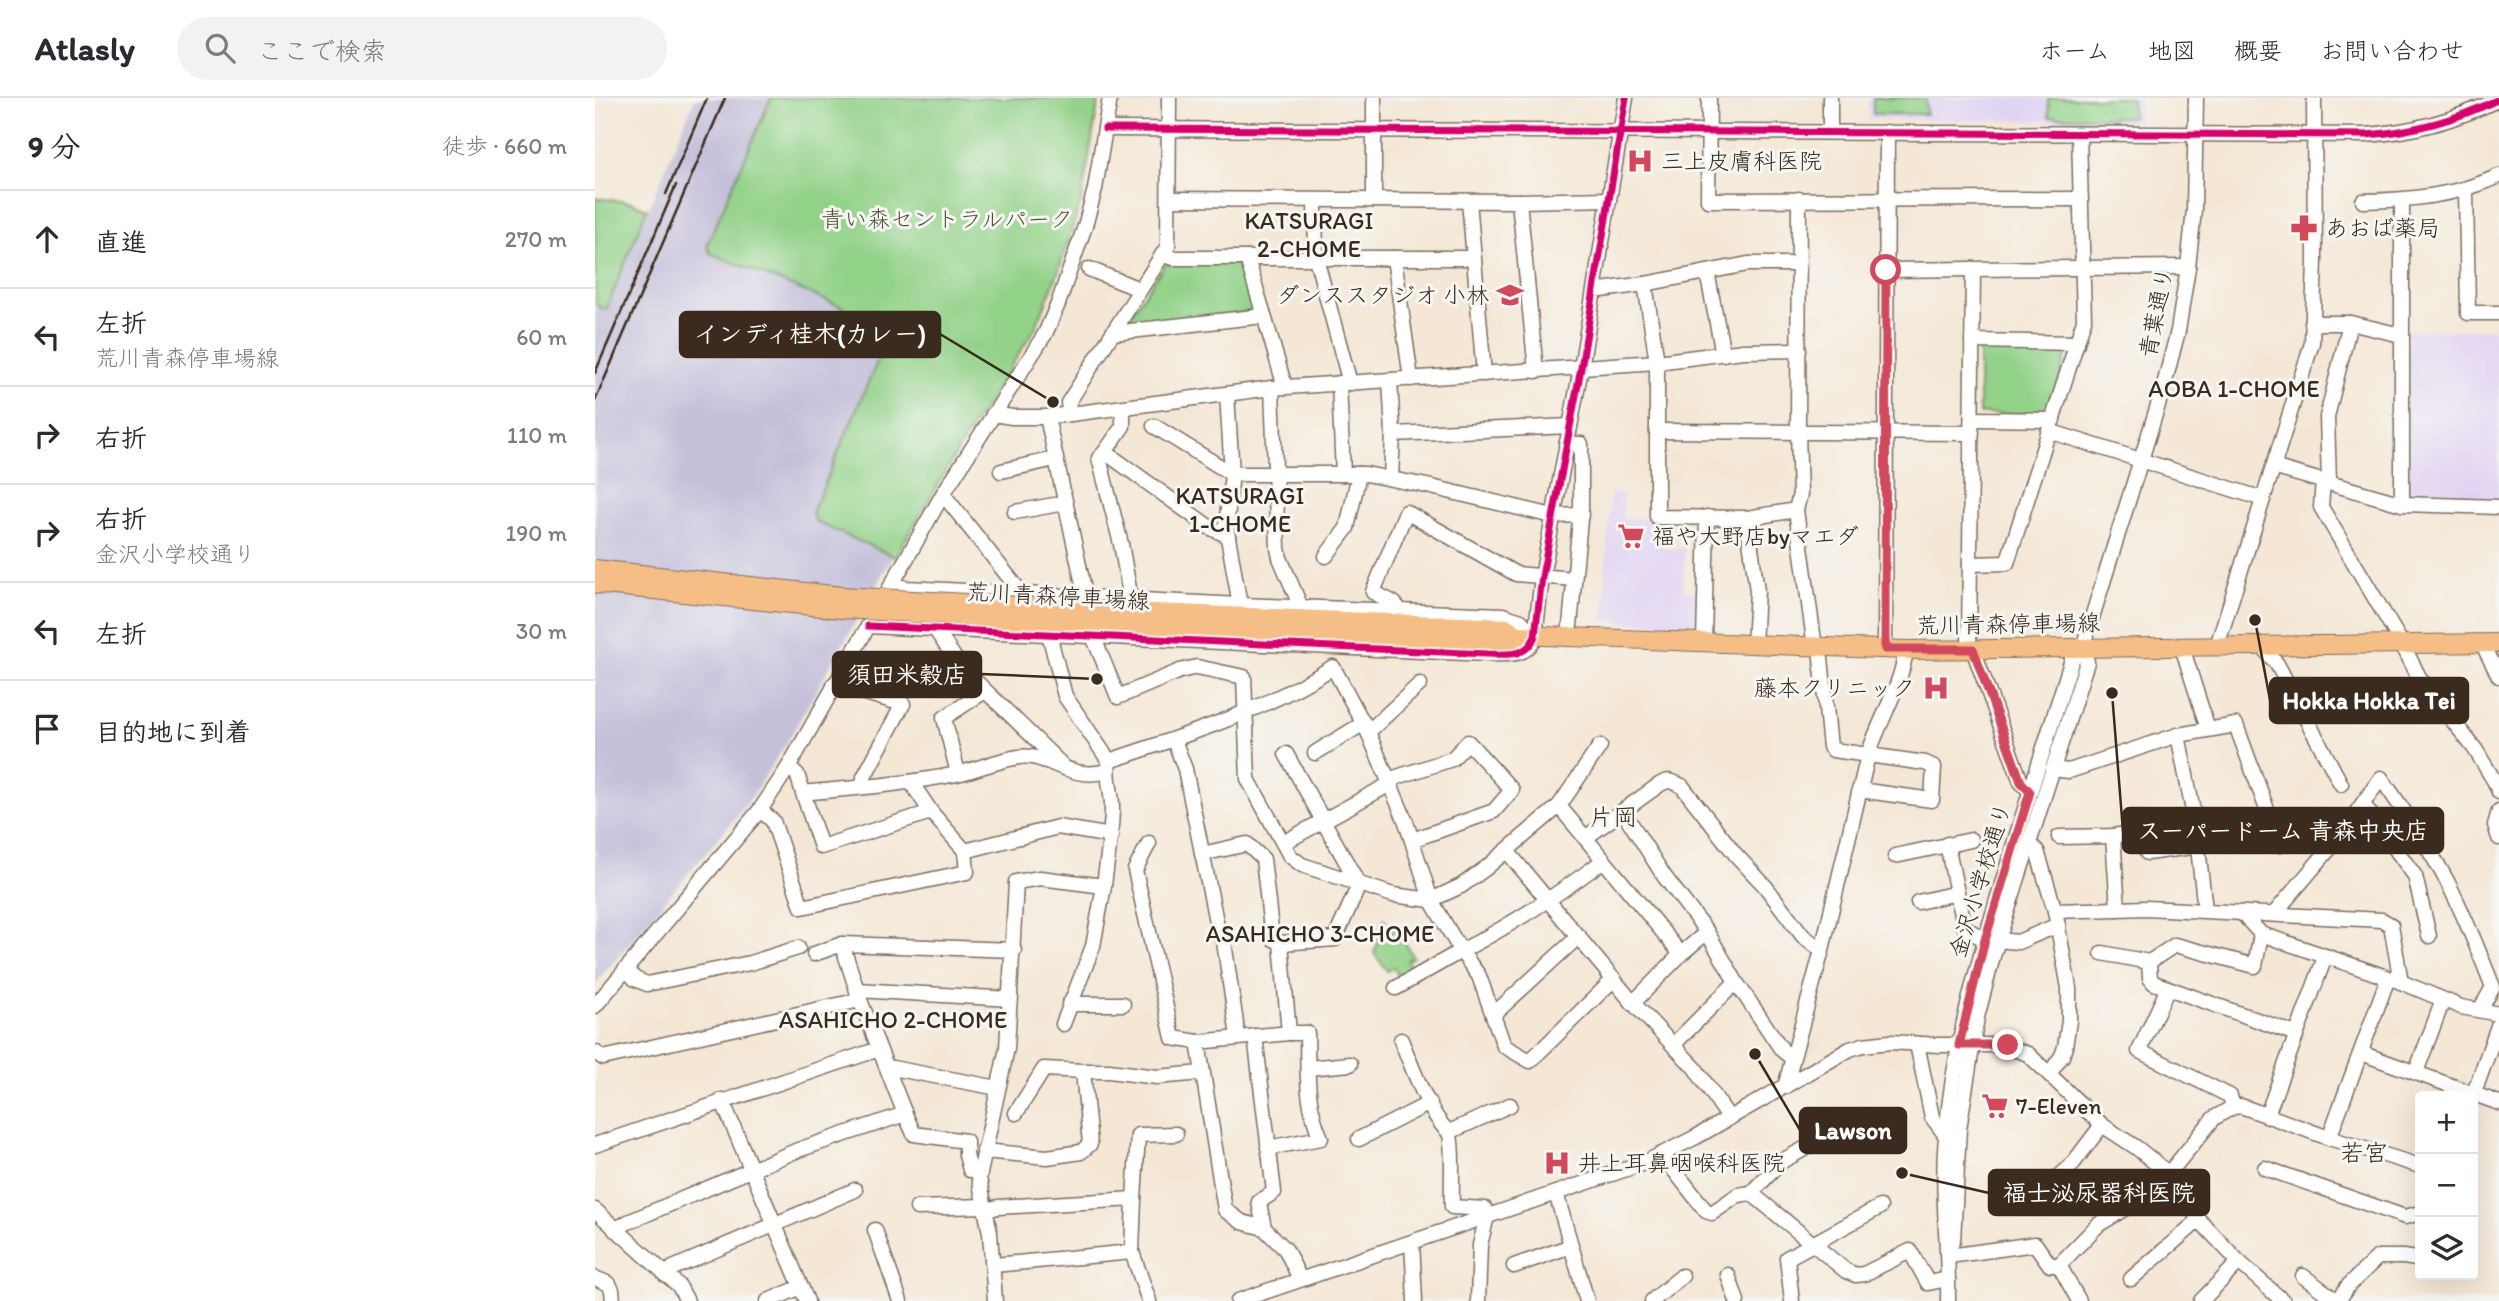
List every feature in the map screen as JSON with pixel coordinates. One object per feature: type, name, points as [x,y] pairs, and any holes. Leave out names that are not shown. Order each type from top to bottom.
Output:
[{"type":"main road","name":"荒川青森停車場線","points":[[595,569],[842,596],[1507,628],[1526,635],[1817,648],[1906,650],[2491,643]]},
{"type":"main road","name":"荒川青森停車場線","points":[[595,584],[842,609],[1131,612]]},
{"type":"street","points":[[595,1006],[760,810],[788,768],[943,494],[1045,334],[1085,226],[1095,189],[1110,98]]},
{"type":"street","points":[[1070,414],[1068,403],[1168,246],[1169,98]]},
{"type":"street","points":[[1374,98],[1374,200]]},
{"type":"street","points":[[1526,635],[1542,577],[1581,368],[1626,98]]},
{"type":"street","points":[[1709,98],[1708,200],[2081,199]]},
{"type":"street","points":[[1830,98],[1830,132]]},
{"type":"street","name":"青葉通り","points":[[2083,648],[2175,344],[2188,267],[2196,192],[2196,98]]},
{"type":"street","points":[[2217,646],[2312,343],[2315,261],[2314,98]]},
{"type":"street","points":[[1105,129],[2366,135],[2411,131],[2473,112],[2499,99]]},
{"type":"street","points":[[1885,649],[1887,132]]},
{"type":"street","points":[[1970,564],[2007,563],[2085,314],[2079,134]]},
{"type":"street","points":[[2363,201],[2402,200],[2466,189],[2499,176]]},
{"type":"street","points":[[2466,189],[2468,313],[2499,313]]},
{"type":"street","points":[[1169,199],[1609,199]]},
{"type":"street","points":[[1800,199],[1800,494],[1796,510],[1830,747],[1833,750],[1934,767],[1932,800],[1859,790]]},
{"type":"street","points":[[1315,200],[1316,258],[1344,383],[1343,474]]},
{"type":"street","points":[[2402,200],[2402,504]]},
{"type":"street","points":[[1469,201],[1484,374]]},
{"type":"street","points":[[1519,201],[1536,371]]},
{"type":"street","points":[[1163,255],[1174,258],[1473,257]]},
{"type":"street","points":[[1247,258],[1263,316],[1278,388],[1276,473],[1280,558],[1300,606]]},
{"type":"street","points":[[1394,258],[1411,379]]},
{"type":"street","points":[[1594,291],[1748,264],[1798,264]]},
{"type":"street","points":[[1886,270],[2188,267]]},
{"type":"street","points":[[1089,269],[1139,289]]},
{"type":"street","points":[[1973,269],[1971,649],[2021,782],[2030,792]]},
{"type":"street","points":[[1707,272],[1723,354]]},
{"type":"street","points":[[1645,284],[1657,362],[1657,517],[1747,518],[1796,510]]},
{"type":"street","points":[[1113,333],[1263,316]]},
{"type":"street","points":[[2312,323],[2350,323],[2402,335]]},
{"type":"street","points":[[2350,323],[2327,417],[2326,481],[2321,507],[2402,644],[2420,680],[2475,749],[2499,792]]},
{"type":"street","points":[[1972,341],[2077,343]]},
{"type":"street","points":[[993,414],[1012,417],[1047,416],[1278,388],[1657,362],[1743,351],[1799,350]]},
{"type":"street","points":[[1390,380],[1393,435],[1391,478]]},
{"type":"street","points":[[1227,394],[1232,474],[1226,526],[1240,605]]},
{"type":"street","points":[[1123,408],[1123,426],[1099,458],[1121,544],[1131,612]]},
{"type":"street","points":[[1047,416],[1086,597]]},
{"type":"street","points":[[1657,430],[1884,431],[2051,425],[2142,460],[2263,499]]},
{"type":"street","points":[[1154,426],[1232,474],[1359,474],[1391,478],[1553,516],[1581,515]]},
{"type":"street","points":[[1393,435],[1570,426]]},
{"type":"street","points":[[1566,444],[1581,444],[1581,515],[1569,636]]},
{"type":"street","points":[[1105,452],[1209,527],[1228,536]]},
{"type":"street","points":[[1001,471],[1055,459]]},
{"type":"street","points":[[2273,467],[2402,504],[2499,506]]},
{"type":"street","points":[[1326,556],[1347,528],[1359,474]]},
{"type":"street","points":[[943,494],[1023,594]]},
{"type":"street","points":[[1016,512],[1065,503]]},
{"type":"street","points":[[1399,610],[1394,603],[1373,592],[1406,512],[1516,574],[1573,579]]},
{"type":"street","points":[[1704,642],[1707,517]]},
{"type":"street","points":[[1747,518],[1757,592],[1754,645]]},
{"type":"street","points":[[869,626],[1487,654],[1514,654],[1525,651],[1531,644],[1521,621],[1503,615],[1240,605],[1131,612],[1086,597],[906,588],[892,584]]},
{"type":"street","points":[[935,629],[960,667],[1069,771]]},
{"type":"street","points":[[1049,634],[1065,696],[1108,766],[1112,804],[1111,836],[1093,946],[1063,1024]]},
{"type":"street","points":[[1093,636],[1118,697],[1180,671],[1197,667],[1244,677],[1248,779],[1283,843],[1296,862],[1359,886],[1393,895],[1431,900],[1461,886],[1559,806],[1599,746]]},
{"type":"street","points":[[2491,643],[2499,676]]},
{"type":"street","points":[[2182,646],[2208,729]]},
{"type":"street","points":[[2262,646],[2277,664],[2341,784]]},
{"type":"street","name":"金沢小学校通り","points":[[1948,1301],[1948,1254],[1943,1206],[1946,1136],[1965,1045],[1991,940],[2030,792],[2072,659],[2083,648],[2087,662],[2029,843],[1991,940]]},
{"type":"street","points":[[1785,1087],[1822,950],[1868,755],[1895,690],[1906,650]]},
{"type":"street","points":[[803,793],[911,782],[958,774],[1028,756],[1069,771],[1086,773],[1272,702],[1333,667],[1366,728],[1389,782],[1412,840],[1431,900],[1479,976],[1504,1046],[1530,1061],[1614,979]]},
{"type":"street","points":[[835,684],[903,704],[864,777],[863,787]]},
{"type":"street","points":[[1315,753],[1366,728],[1420,684]]},
{"type":"street","points":[[958,774],[944,719],[985,691]]},
{"type":"street","points":[[2052,769],[2069,771],[2178,735],[2236,724],[2280,845]]},
{"type":"street","points":[[2178,735],[2199,846],[2205,910]]},
{"type":"street","points":[[1174,740],[1185,769],[1218,930],[1224,942],[1238,1037]]},
{"type":"street","points":[[1283,843],[1389,782],[1452,759],[1468,742],[1513,790],[1494,811],[1412,840]]},
{"type":"street","points":[[1286,754],[1359,886]]},
{"type":"street","points":[[788,768],[797,774],[821,847],[930,811]]},
{"type":"street","points":[[2274,914],[2336,841],[2381,778],[2423,839],[2449,885],[2493,987],[2480,1010]]},
{"type":"street","points":[[1585,838],[1667,780],[1682,786],[1736,855],[1765,886],[1797,930],[1822,950]]},
{"type":"street","points":[[760,810],[773,821],[802,907],[967,872],[965,851],[930,811],[911,782]]},
{"type":"street","points":[[2363,804],[2415,876],[2429,936]]},
{"type":"street","points":[[1559,806],[1681,954]]},
{"type":"street","points":[[1623,811],[1664,876],[1707,932],[1736,982],[1782,1050],[1793,1058]]},
{"type":"street","points":[[2499,812],[2495,825],[2499,838]]},
{"type":"street","points":[[965,851],[1059,827],[1111,836]]},
{"type":"street","points":[[2059,836],[2113,836],[2134,833]]},
{"type":"street","points":[[2113,836],[2118,909]]},
{"type":"street","points":[[1895,856],[1971,839]]},
{"type":"street","points":[[1149,843],[1135,870],[1173,1038],[1198,1042],[1307,1033],[1312,1118],[1321,1138],[1268,1149]]},
{"type":"street","points":[[2029,843],[2037,850],[2067,969],[2069,1021],[2062,1056],[2049,1074]]},
{"type":"street","points":[[1202,854],[1247,844],[1263,859],[1272,938],[1281,943],[1335,939],[1359,886]]},
{"type":"street","points":[[1947,844],[1965,928],[1991,940],[2018,943],[2056,918],[2118,909],[2205,910],[2382,920],[2391,925],[2395,980],[2361,1053],[2329,1138]]},
{"type":"street","points":[[2147,853],[2199,846]]},
{"type":"street","points":[[1507,851],[1633,1003],[1695,1068],[1729,1118]]},
{"type":"street","points":[[1396,988],[1510,926],[1603,860]]},
{"type":"street","points":[[995,1301],[994,1265],[979,1178],[1007,1048],[1016,882],[1040,878],[1104,886]]},
{"type":"street","points":[[1918,902],[1957,893]]},
{"type":"street","points":[[2242,912],[2261,934],[2395,980],[2461,1007],[2499,1014]]},
{"type":"street","points":[[1633,1003],[1681,954],[1707,932]]},
{"type":"street","points":[[2102,953],[2149,962],[2175,945],[2255,966],[2261,934]]},
{"type":"street","points":[[1493,1015],[1579,936]]},
{"type":"street","points":[[1281,943],[1289,1033]]},
{"type":"street","points":[[814,954],[842,944],[1014,950]]},
{"type":"street","points":[[842,944],[858,995],[914,1134],[966,1141],[970,1170],[980,1170]]},
{"type":"street","points":[[626,969],[647,984],[750,963],[798,948]]},
{"type":"street","points":[[2267,1115],[2325,957]]},
{"type":"street","points":[[2149,962],[2150,978],[2154,983],[2296,1034]]},
{"type":"street","points":[[1673,1045],[1736,982]]},
{"type":"street","points":[[2168,988],[2139,1051],[2230,1096],[2233,1107]]},
{"type":"street","points":[[595,1052],[603,1058],[858,995],[1011,999]]},
{"type":"street","points":[[2416,1072],[2443,1000]]},
{"type":"street","points":[[1069,1004],[1123,1004]]},
{"type":"street","points":[[2475,1091],[2499,1023]]},
{"type":"street","points":[[1255,1037],[1274,1192],[1259,1202],[1264,1228]]},
{"type":"street","points":[[1401,1040],[1430,1103],[1453,1140],[1452,1207],[1485,1209],[1487,1216],[1481,1245],[1478,1301]]},
{"type":"street","points":[[1198,1042],[1225,1210],[1242,1222],[1264,1228],[1286,1250],[1300,1279]]},
{"type":"street","points":[[1240,1301],[1663,1156],[1850,1049],[1890,1042],[2002,1045],[2015,1047],[2036,1059],[2102,1125],[2169,1174],[2199,1220],[2239,1262],[2283,1301]]},
{"type":"street","points":[[1917,1044],[1932,1117],[1946,1136]]},
{"type":"street","name":"金沢小学校通り","points":[[1948,1254],[1952,1240],[1965,1045]]},
{"type":"street","points":[[595,1145],[879,1049]]},
{"type":"street","points":[[2361,1053],[2468,1091]]},
{"type":"street","points":[[1308,1068],[1350,1064]]},
{"type":"street","points":[[887,1067],[997,1088]]},
{"type":"street","points":[[1016,1113],[1044,1069],[1109,1071],[1157,1077],[1202,1073]]},
{"type":"street","points":[[984,1151],[1047,1157],[1081,1152],[1090,1144],[1083,1071]]},
{"type":"street","points":[[2478,1095],[2499,1103]]},
{"type":"street","points":[[722,1100],[804,1294],[768,1301]]},
{"type":"street","points":[[1359,1139],[1430,1103]]},
{"type":"street","points":[[1449,1132],[1510,1105]]},
{"type":"street","points":[[1948,1254],[2035,1244],[2050,1265],[2059,1265],[2098,1226],[2155,1189],[2214,1118],[2233,1107],[2241,1106],[2329,1138],[2415,1164]]},
{"type":"street","points":[[615,1230],[628,1222],[798,1150],[905,1114]]},
{"type":"street","points":[[2030,1203],[2071,1166],[2102,1125]]},
{"type":"street","points":[[1149,1301],[1132,1252],[1138,1135],[1175,1134]]},
{"type":"street","points":[[1663,1156],[1706,1211],[1712,1213],[1738,1195],[1751,1194],[1782,1161],[1832,1134]]},
{"type":"street","points":[[2265,1168],[2405,1217],[2415,1214]]},
{"type":"street","points":[[665,1275],[673,1268],[855,1190]]},
{"type":"street","points":[[1556,1193],[1585,1300]]},
{"type":"street","points":[[1751,1194],[1846,1271],[1856,1275],[1864,1274],[1910,1251],[1928,1283],[1948,1279]]},
{"type":"street","points":[[917,1208],[985,1208],[1134,1199]]},
{"type":"street","points":[[1792,1301],[1787,1258],[1880,1207]]},
{"type":"street","points":[[595,1210],[679,1286],[687,1301]]},
{"type":"street","points":[[2131,1279],[2199,1220]]},
{"type":"street","points":[[875,1230],[901,1301]]},
{"type":"street","points":[[1412,1242],[1415,1301]]},
{"type":"street","points":[[1514,1266],[1571,1246]]},
{"type":"street","points":[[994,1265],[1132,1252]]},
{"type":"street","points":[[2303,1276],[2337,1301],[2348,1286],[2378,1257],[2415,1259]]},
{"type":"street","points":[[2201,1301],[2239,1262]]},
{"type":"street","points":[[2059,1265],[2072,1299]]},
{"type":"street","points":[[1728,1275],[1737,1301]]},
{"type":"street","points":[[1652,1301],[1682,1276]]},
{"type":"street","points":[[595,1278],[609,1284],[613,1301]]},
{"type":"shaded area","points":[[695,98],[771,98],[707,246],[710,253],[892,327],[812,513],[816,522],[893,556],[787,742],[746,805],[595,984],[595,309],[596,305],[606,310]]},
{"type":"shaded area","points":[[1868,98],[2138,98],[2138,122],[1868,119]]},
{"type":"shaded area","points":[[2499,329],[2499,500],[2414,498],[2408,491],[2407,330]]},
{"type":"shaded area","points":[[1610,493],[1623,493],[1623,518],[1662,522],[1662,549],[1685,549],[1683,591],[1702,592],[1698,625],[1603,620]]},
{"type":"green space","name":"青い森セントラルパーク","points":[[771,98],[1099,98],[1082,198],[1058,273],[1036,327],[969,432],[895,557],[816,522],[812,513],[892,327],[710,253],[707,245]]},
{"type":"green space","points":[[1873,98],[1926,98],[1926,114],[1873,114]]},
{"type":"green space","points":[[2048,98],[2132,98],[2132,117],[2049,117]]},
{"type":"green space","points":[[595,198],[631,202],[647,209],[606,310],[596,305]]},
{"type":"green space","points":[[1241,262],[1258,311],[1127,325],[1126,321],[1165,264]]},
{"type":"green space","points":[[1981,346],[2064,347],[2067,352],[2050,411],[2047,414],[1981,414]]},
{"type":"green space","points":[[1384,919],[1391,930],[1396,927],[1413,957],[1407,960],[1412,972],[1399,979],[1394,967],[1387,971],[1374,953],[1379,939],[1377,935]]},
{"type":"railway","points":[[666,194],[707,98]]},
{"type":"railway","points":[[595,401],[725,98]]},
{"type":"railway","points":[[595,373],[676,185]]},
{"type":"cycle path","points":[[868,626],[1487,654],[1509,654],[1527,648],[1535,636],[1542,577],[1581,368],[1626,98]]},
{"type":"cycle path","points":[[1105,129],[2366,135],[2434,124],[2499,99]]},
{"type":"place","name":"三上皮膚科医院","points":[[1640,161]]},
{"type":"place","name":"あおば薬局","points":[[2304,228]]},
{"type":"place","name":"ダンススタジオ 小林","points":[[1510,295]]},
{"type":"place","name":"インディ桂木(カレー)","points":[[1053,402]]},
{"type":"place","name":"福や大野店byマエダ","points":[[1631,536]]},
{"type":"place","name":"Hokka Hokka Tei","points":[[2255,620]]},
{"type":"place","name":"須田米穀店","points":[[1097,679]]},
{"type":"place","name":"藤本クリニック","points":[[1936,688]]},
{"type":"place","name":"スーパードーム 青森中央店","points":[[2112,693]]},
{"type":"place","name":"Lawson","points":[[1755,1054]]},
{"type":"place","name":"7-Eleven","points":[[1995,1106]]},
{"type":"place","name":"井上耳鼻咽喉科医院","points":[[1557,1163]]},
{"type":"place","name":"福士泌尿器科医院","points":[[1902,1173]]},
{"type":"district","name":"KATSURAGI 2-CHOME","points":[[1309,235]]},
{"type":"district","name":"AOBA 1-CHOME","points":[[2234,389]]},
{"type":"district","name":"KATSURAGI 1-CHOME","points":[[1240,510]]},
{"type":"district","name":"片岡","points":[[1613,817]]},
{"type":"district","name":"ASAHICHO 3-CHOME","points":[[1320,934]]},
{"type":"district","name":"ASAHICHO 2-CHOME","points":[[893,1020]]},
{"type":"district","name":"若宮","points":[[2364,1153]]},
{"type":"route","points":[[1886,270],[1885,649],[1973,649],[2021,782],[2030,792],[1985,940],[1959,1045],[2008,1045]]}]
